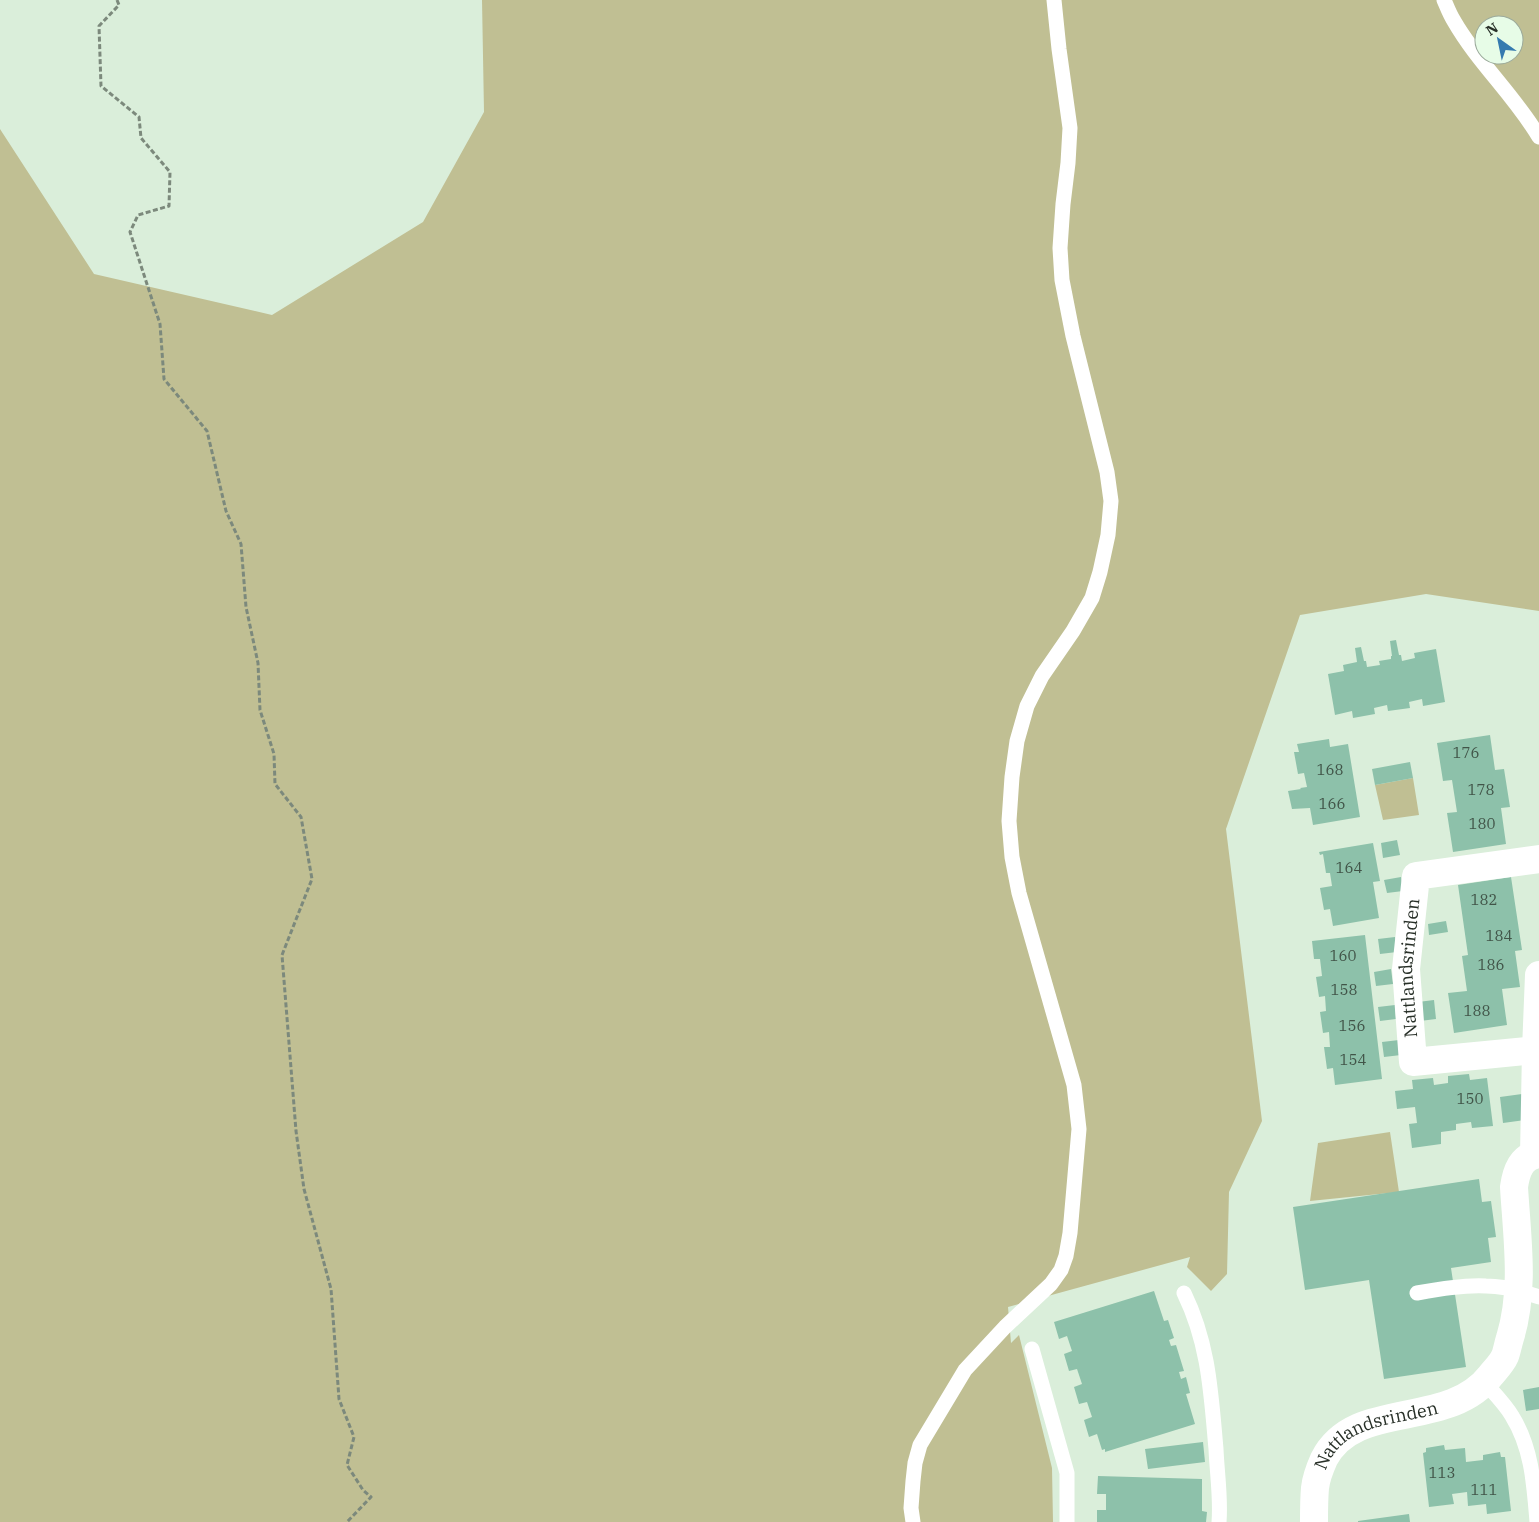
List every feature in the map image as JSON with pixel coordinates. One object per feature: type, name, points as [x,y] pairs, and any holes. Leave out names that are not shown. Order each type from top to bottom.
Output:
[{"type":"street","name":"Nattlandsrinden","points":[[1536,1050],[1413,1062],[1406,969],[1416,876],[1539,859]]},
{"type":"street","name":"Nattlandsrinden","points":[[1526,1287],[1514,1187],[1516,1172],[1524,1161],[1537,1155],[1536,1050],[1539,976]]},
{"type":"street","name":"Nattlandsrinden","points":[[1314,1522],[1315,1487],[1320,1467],[1329,1451],[1342,1436],[1358,1427],[1381,1420],[1431,1410],[1453,1403],[1485,1383],[1504,1357],[1539,1247]]},
{"type":"lane","points":[[913,1522],[911,1508],[913,1481],[915,1462],[920,1445],[965,1370],[1005,1327],[1051,1284],[1061,1270],[1066,1256],[1070,1233],[1079,1129],[1078,1109],[1074,1085],[1019,893],[1012,857],[1009,821],[1017,741],[1027,706],[1042,676],[1073,631],[1092,598],[1108,535],[1111,501],[1107,472],[1062,280],[1060,248],[1070,128],[1054,0]]},
{"type":"lane","points":[[1444,0],[1462,34],[1528,119],[1539,137]]},
{"type":"lane","points":[[1417,1292],[1455,1287],[1526,1287]]},
{"type":"lane","points":[[1184,1293],[1200,1334],[1206,1357],[1219,1493],[1219,1522]]},
{"type":"lane","points":[[1032,1349],[1067,1473],[1067,1522]]},
{"type":"lane","points":[[1485,1383],[1512,1415],[1521,1432],[1528,1453],[1532,1476],[1536,1522]]},
{"type":"path","points":[[117,0],[119,4],[99,26],[102,86],[139,116],[141,138],[170,172],[169,206],[138,215],[130,232],[160,324],[164,379],[207,430],[226,511],[241,544],[246,607],[258,664],[260,710],[274,754],[275,784],[301,818],[312,878],[282,955],[296,1132],[304,1189],[331,1289],[339,1399],[354,1437],[346,1465],[362,1490],[371,1497],[347,1522]]},
{"type":"shaded area","points":[[482,0],[1539,0],[1539,611],[1426,594],[1300,615],[1226,829],[1262,1121],[1229,1192],[1227,1274],[1211,1291],[1187,1267],[1190,1257],[1008,1307],[1011,1343],[1019,1335],[1052,1468],[1053,1522],[0,1522],[0,129],[94,274],[272,315],[423,222],[484,112]]},
{"type":"shaded area","points":[[1413,778],[1419,815],[1383,820],[1375,785]]},
{"type":"shaded area","points":[[1390,1132],[1399,1192],[1310,1201],[1318,1143]]},
{"type":"building","points":[[1396,640],[1402,661],[1415,658],[1414,653],[1436,649],[1445,702],[1423,706],[1422,699],[1409,702],[1410,708],[1388,711],[1387,705],[1374,708],[1375,714],[1353,718],[1352,711],[1335,715],[1328,674],[1344,671],[1343,665],[1357,662],[1355,648],[1361,647],[1367,667],[1380,665],[1379,661],[1391,659],[1390,641]]},
{"type":"building","points":[[1490,735],[1495,770],[1504,769],[1510,807],[1501,808],[1506,844],[1453,852],[1447,813],[1457,812],[1452,780],[1443,781],[1437,743]]},
{"type":"building","points":[[1329,739],[1330,747],[1348,744],[1360,817],[1313,825],[1310,808],[1292,809],[1288,791],[1307,787],[1304,773],[1298,774],[1294,752],[1299,752],[1297,744]]},
{"type":"building","points":[[1410,762],[1413,778],[1375,785],[1372,769]]},
{"type":"building","points":[[1397,840],[1400,855],[1383,858],[1381,843]]},
{"type":"building","points":[[1373,843],[1380,881],[1373,882],[1379,918],[1333,926],[1330,909],[1324,910],[1320,888],[1332,886],[1330,873],[1326,873],[1323,854],[1320,855],[1319,852]]},
{"type":"building","points":[[1401,877],[1403,891],[1387,893],[1384,880]]},
{"type":"building","points":[[1511,877],[1522,950],[1515,951],[1520,987],[1502,989],[1507,1025],[1454,1033],[1448,993],[1467,991],[1462,956],[1468,955],[1458,885]]},
{"type":"building","points":[[1446,921],[1448,932],[1429,935],[1428,924]]},
{"type":"building","points":[[1365,935],[1382,1079],[1335,1085],[1333,1068],[1327,1069],[1324,1047],[1330,1047],[1329,1032],[1323,1033],[1320,1012],[1326,1011],[1325,996],[1319,997],[1316,977],[1322,976],[1320,959],[1314,959],[1312,941]]},
{"type":"building","points":[[1395,937],[1397,952],[1380,954],[1378,939]]},
{"type":"building","points":[[1391,969],[1393,984],[1376,986],[1374,972]]},
{"type":"building","points":[[1434,1000],[1436,1019],[1420,1021],[1418,1002]]},
{"type":"building","points":[[1395,1005],[1396,1019],[1380,1021],[1378,1007]]},
{"type":"building","points":[[1399,1040],[1401,1055],[1384,1057],[1382,1042]]},
{"type":"building","points":[[1469,1074],[1470,1080],[1487,1078],[1493,1126],[1472,1128],[1471,1122],[1456,1124],[1456,1130],[1441,1132],[1441,1144],[1412,1148],[1409,1124],[1417,1123],[1415,1107],[1397,1109],[1395,1091],[1413,1089],[1412,1080],[1433,1078],[1434,1085],[1448,1083],[1448,1076]]},
{"type":"building","points":[[1522,1094],[1525,1120],[1503,1123],[1500,1097]]},
{"type":"building","points":[[1479,1179],[1482,1202],[1491,1201],[1496,1237],[1488,1238],[1491,1262],[1451,1268],[1466,1367],[1384,1379],[1369,1280],[1305,1290],[1293,1207]]},
{"type":"building","points":[[1154,1291],[1164,1321],[1168,1320],[1174,1338],[1169,1340],[1171,1346],[1176,1345],[1184,1371],[1179,1372],[1181,1379],[1186,1377],[1190,1393],[1186,1394],[1195,1424],[1105,1452],[1105,1449],[1102,1450],[1097,1434],[1089,1437],[1084,1420],[1092,1417],[1087,1402],[1079,1404],[1074,1387],[1082,1384],[1077,1369],[1069,1371],[1064,1354],[1072,1351],[1067,1336],[1059,1339],[1054,1322]]},
{"type":"building","points":[[1539,1387],[1539,1409],[1526,1411],[1523,1390]]},
{"type":"building","points":[[1203,1442],[1205,1462],[1148,1469],[1145,1449]]},
{"type":"building","points":[[1444,1445],[1445,1450],[1465,1448],[1466,1462],[1483,1460],[1483,1455],[1500,1452],[1501,1457],[1505,1457],[1511,1511],[1487,1514],[1486,1504],[1468,1506],[1467,1492],[1452,1494],[1454,1504],[1429,1507],[1423,1453],[1426,1452],[1426,1448]]},
{"type":"building","points":[[1098,1476],[1202,1479],[1202,1511],[1207,1512],[1206,1522],[1097,1522],[1097,1510],[1106,1510],[1106,1494],[1097,1494]]},
{"type":"building","points":[[1409,1514],[1410,1522],[1358,1522],[1358,1521]]}]
